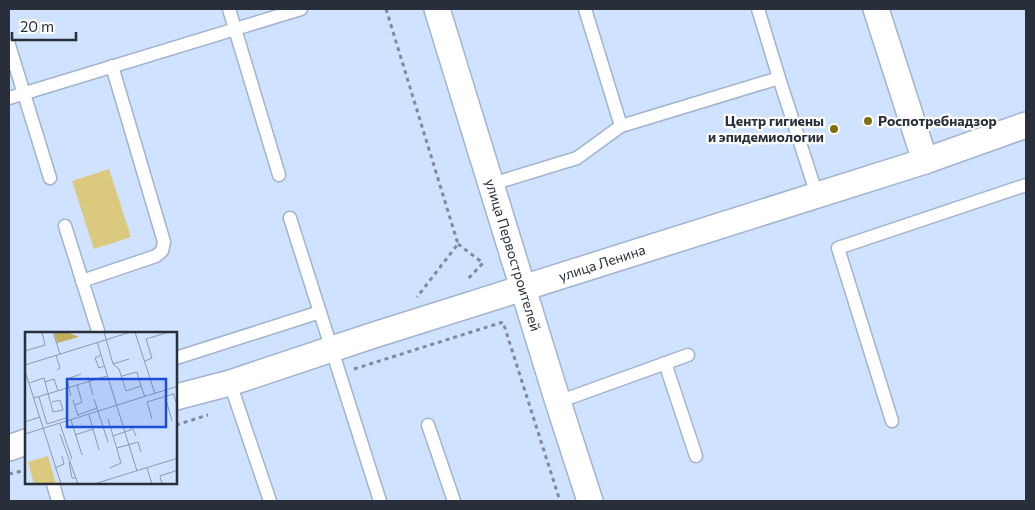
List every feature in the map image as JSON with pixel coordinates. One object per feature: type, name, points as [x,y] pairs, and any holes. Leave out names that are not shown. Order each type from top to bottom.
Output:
[{"type":"street","name":"улица Первостроителей","points":[[437,9],[590,501]]},
{"type":"street","points":[[876,9],[924,161]]},
{"type":"street","name":"улица Ленина","points":[[178,396],[230,383],[924,161],[1026,126]]},
{"type":"street","points":[[9,448],[25,442]]},
{"type":"lane","points":[[229,9],[279,175]]},
{"type":"lane","points":[[9,98],[301,9]]},
{"type":"lane","points":[[585,9],[621,126]]},
{"type":"lane","points":[[758,9],[817,195]]},
{"type":"lane","points":[[9,44],[50,178]]},
{"type":"lane","points":[[82,280],[156,256],[162,251],[164,242],[112,66]]},
{"type":"lane","points":[[492,184],[578,158],[621,126],[780,78]]},
{"type":"lane","points":[[892,421],[838,248],[1026,186]]},
{"type":"lane","points":[[290,218],[380,501]]},
{"type":"lane","points":[[66,226],[98,332]]},
{"type":"lane","points":[[178,357],[320,312]]},
{"type":"lane","points":[[558,402],[688,355]]},
{"type":"lane","points":[[665,363],[696,456]]},
{"type":"lane","points":[[230,383],[270,501]]},
{"type":"lane","points":[[428,425],[454,501]]},
{"type":"lane","points":[[53,485],[58,501]]},
{"type":"path","points":[[386,9],[458,244],[483,263],[462,285]]},
{"type":"path","points":[[415,300],[458,244]]},
{"type":"path","points":[[503,322],[560,501]]},
{"type":"path","points":[[9,474],[25,470]]},
{"type":"shaded area","points":[[109,169],[131,237],[94,249],[72,181]]},
{"type":"place","name":"Роспотребнадзор","points":[[868,121]]},
{"type":"place","name":"Центр гигиены и эпидемиологии","points":[[834,129]]}]
